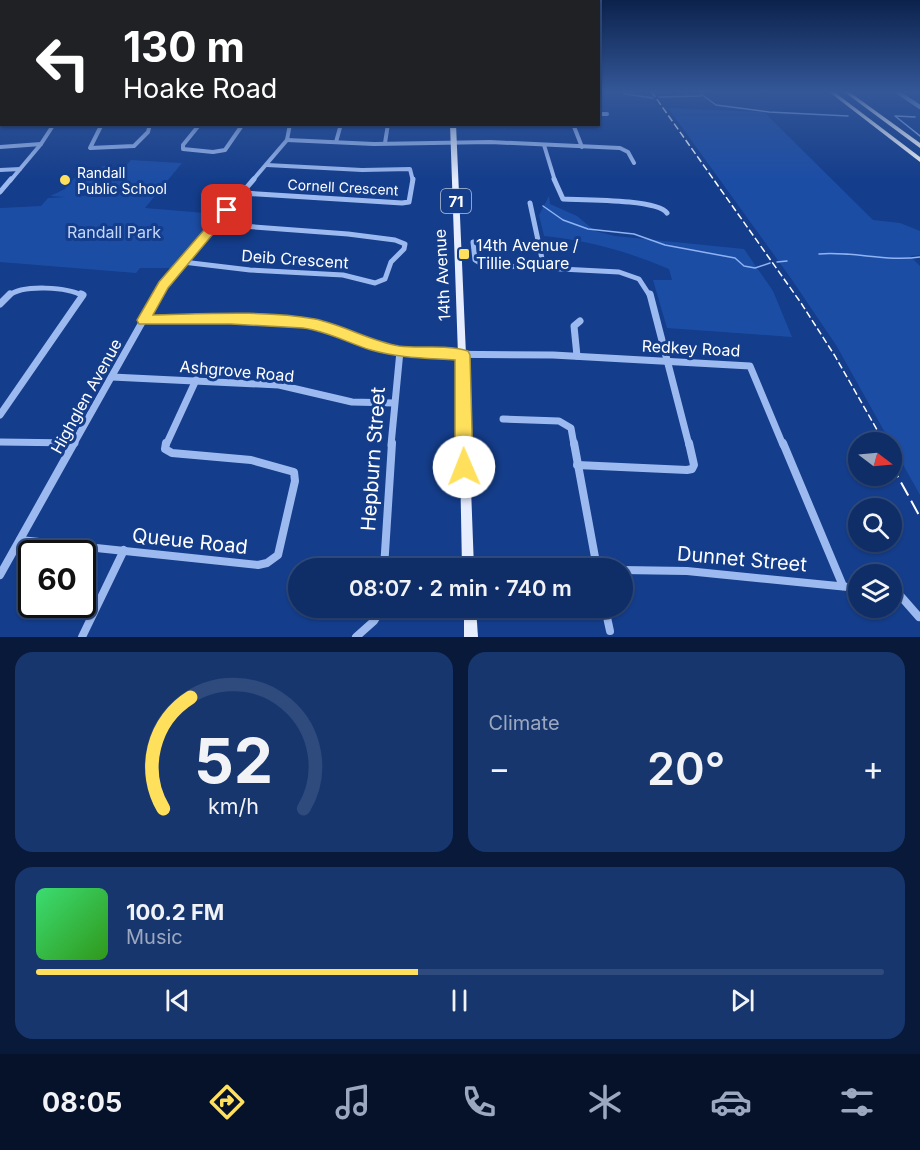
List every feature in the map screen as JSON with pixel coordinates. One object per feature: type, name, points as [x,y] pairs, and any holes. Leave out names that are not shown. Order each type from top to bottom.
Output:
[{"type":"highway","points":[[869,121],[920,160]]},
{"type":"highway","points":[[886,121],[920,146]]},
{"type":"main road","name":"14th Avenue","points":[[453,126],[468,558]]},
{"type":"main road","points":[[470,618],[471,637]]},
{"type":"street","points":[[0,192],[41,144],[53,126]]},
{"type":"street","points":[[101,126],[90,148],[134,146],[148,132],[150,126]]},
{"type":"street","points":[[198,126],[183,145],[183,149],[213,152],[225,150],[242,126]]},
{"type":"street","name":"Highglen Avenue","points":[[20,540],[163,285],[287,140],[290,126]]},
{"type":"street","points":[[336,142],[340,126]]},
{"type":"street","points":[[385,143],[388,126]]},
{"type":"street","points":[[574,126],[582,147]]},
{"type":"street","points":[[287,140],[385,143],[453,142],[624,149],[634,163]]},
{"type":"street","points":[[0,147],[41,144]]},
{"type":"street","points":[[544,145],[559,194],[563,199],[650,205],[664,209],[667,213]]},
{"type":"street","name":"Cornell Crescent","points":[[242,193],[402,203],[407,203],[412,198],[413,175],[410,169],[362,170],[267,165]]},
{"type":"street","points":[[0,170],[20,169]]},
{"type":"street","points":[[530,203],[544,268]]},
{"type":"street","name":"Deib Crescent","points":[[183,262],[250,270],[343,275],[375,283],[385,279],[391,262],[404,249],[405,244],[401,240],[370,235],[258,229],[215,224]]},
{"type":"street","points":[[457,246],[473,244],[475,260],[479,264],[619,272],[643,281],[654,306],[693,460],[692,469],[577,465]]},
{"type":"street","points":[[0,304],[9,294],[19,289],[74,292],[83,296],[0,415]]},
{"type":"street","name":"Redkey Road","points":[[144,320],[231,319],[316,325],[373,345],[400,351],[745,364],[754,370],[843,586]]},
{"type":"street","points":[[577,356],[574,326],[580,321]]},
{"type":"street","name":"Hepburn Street","points":[[385,558],[394,403],[400,351]]},
{"type":"street","name":"Ashgrove Road","points":[[112,377],[279,385],[352,402],[394,403]]},
{"type":"street","name":"Queue Road","points":[[96,547],[258,565],[267,563],[278,555],[295,481],[294,472],[251,460],[172,453],[165,449],[167,439],[196,380]]},
{"type":"street","points":[[503,419],[565,422],[573,434],[572,441],[595,558]]},
{"type":"street","points":[[0,442],[75,443]]},
{"type":"street","name":"Highglen Avenue","points":[[0,575],[18,544]]},
{"type":"street","points":[[82,637],[124,550]]},
{"type":"street","name":"Dunnet Street","points":[[633,570],[687,571],[848,587]]},
{"type":"street","points":[[902,598],[919,617]]},
{"type":"street","points":[[356,637],[376,618]]},
{"type":"street","points":[[607,618],[610,631]]},
{"type":"green space","points":[[677,121],[773,121],[873,220],[900,223],[920,231],[920,255],[910,256],[920,266],[920,495],[902,463],[902,432],[885,432],[836,345]]},
{"type":"green space","name":"Randall Park","points":[[131,160],[182,163],[145,208],[217,214],[174,268],[140,268],[136,273],[0,262],[0,208],[41,206],[48,198],[66,197],[50,196],[65,189],[77,175],[95,174],[103,166],[109,166],[87,191],[77,196],[99,195]]},
{"type":"green space","points":[[549,196],[550,204],[577,216],[595,231],[615,236],[744,249],[773,291],[792,337],[667,328],[653,280],[672,280],[669,269],[608,248],[576,240],[544,236],[539,215]]},
{"type":"waterway","points":[[901,121],[920,136]]},
{"type":"waterway","points":[[543,206],[563,220],[588,229],[634,234],[665,245],[735,258],[744,266],[755,268],[770,263]]},
{"type":"waterway","points":[[819,254],[920,257]]},
{"type":"waterway","points":[[777,262],[787,261]]},
{"type":"railway","points":[[672,121],[801,303],[835,356],[878,432]]},
{"type":"railway","points":[[902,484],[920,517]]},
{"type":"place","name":"Randall Public School","points":[[65,180]]},
{"type":"place","name":"14th Avenue / Tillie Square","points":[[464,254]]},
{"type":"route","points":[[227,210],[163,285],[144,320],[231,319],[303,323],[400,351],[462,355],[464,467]]}]
